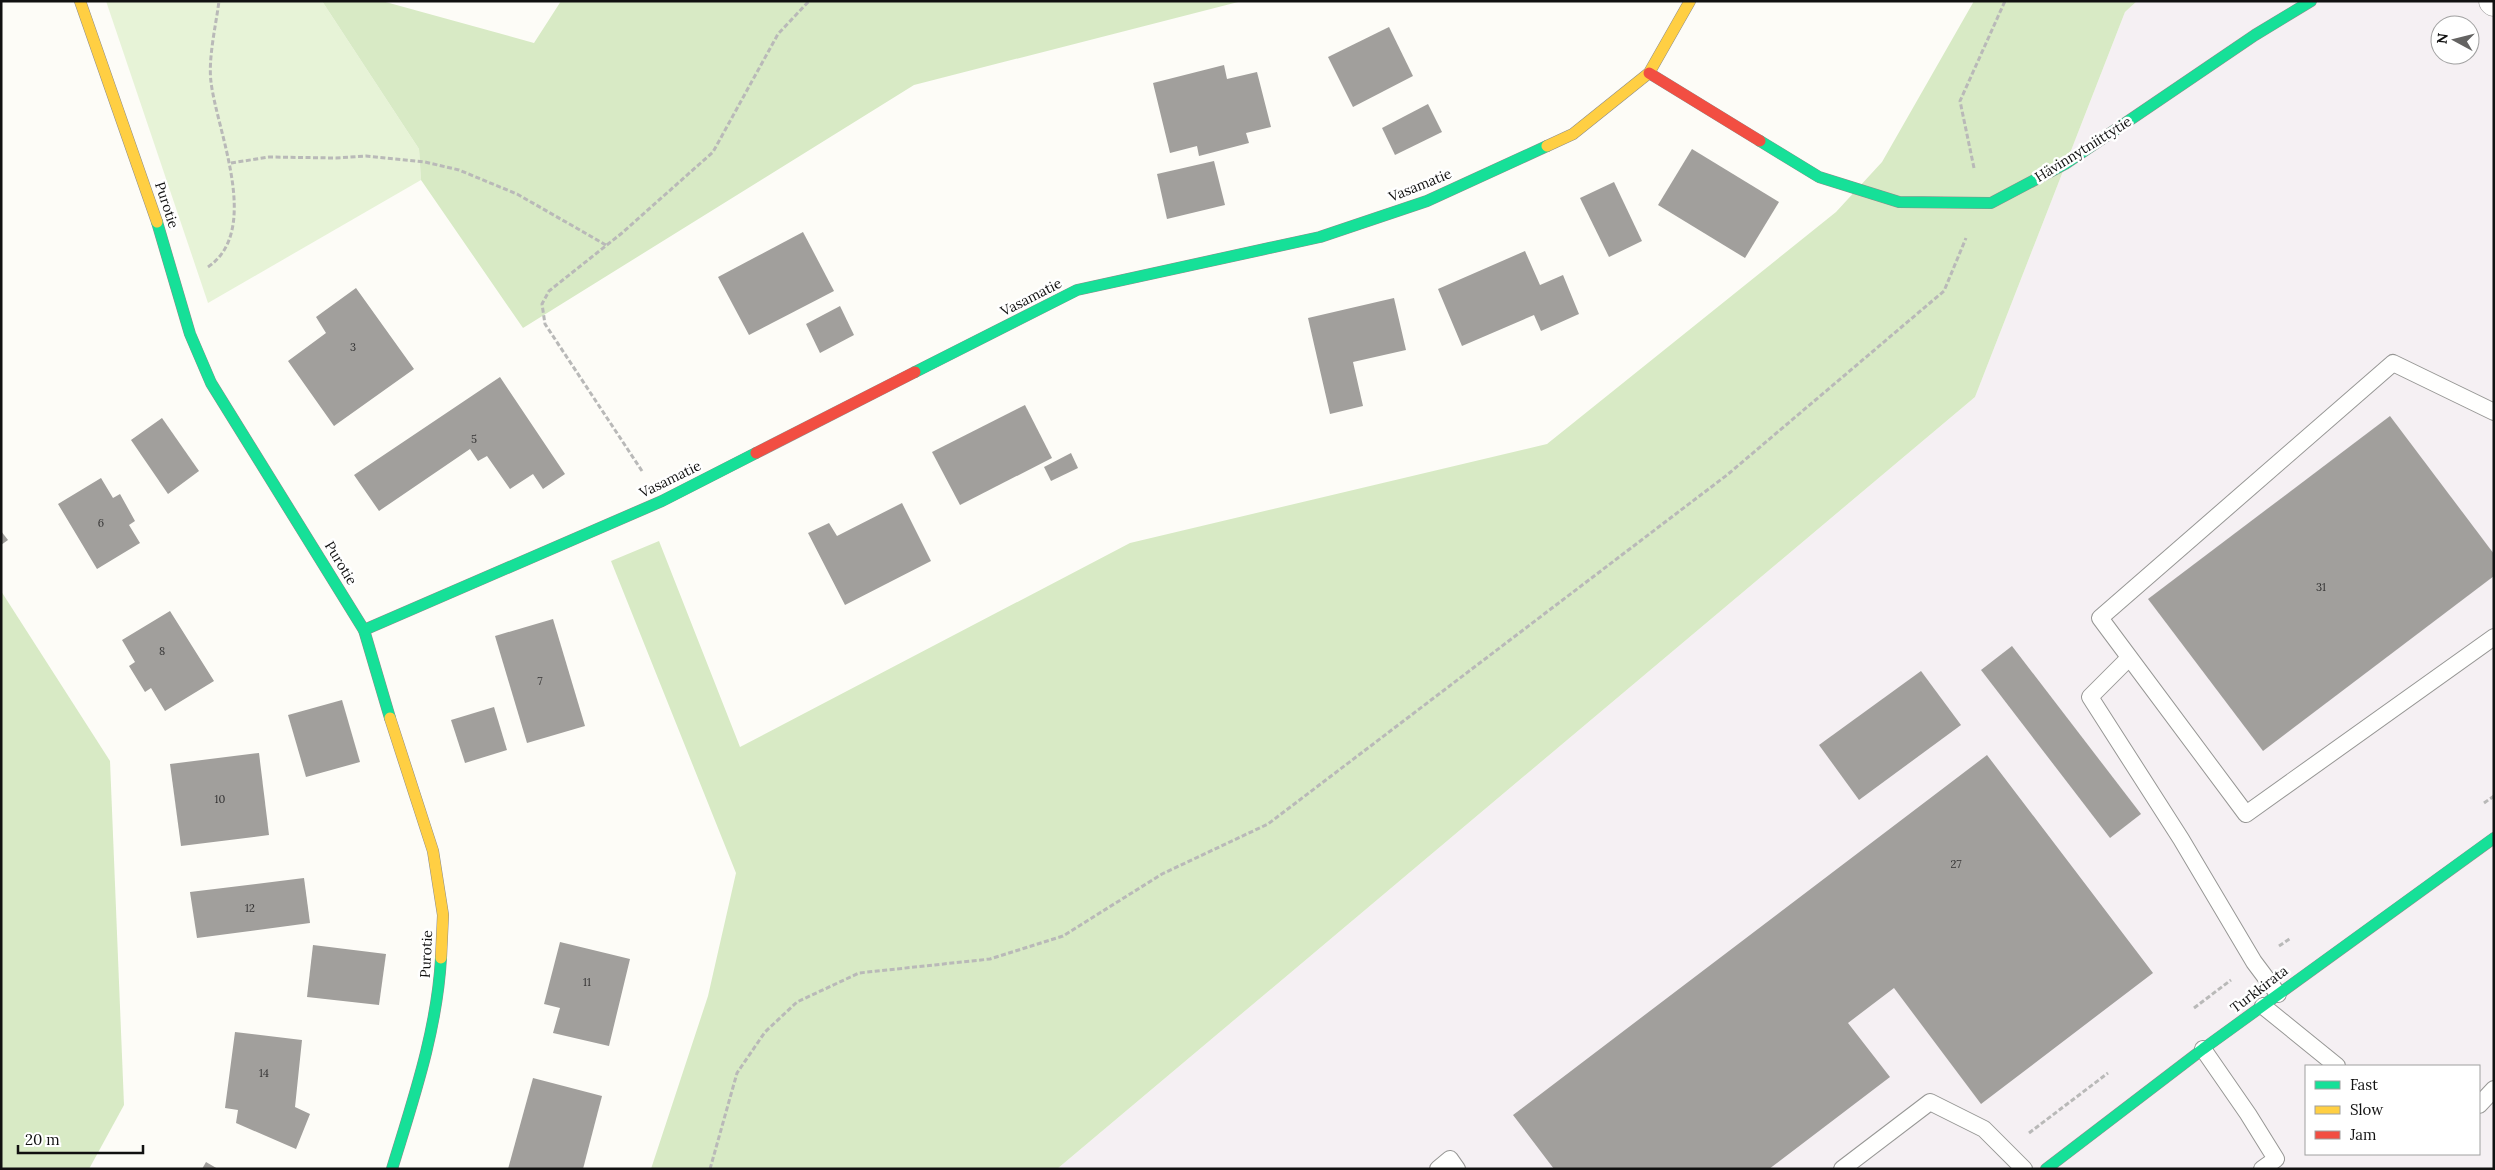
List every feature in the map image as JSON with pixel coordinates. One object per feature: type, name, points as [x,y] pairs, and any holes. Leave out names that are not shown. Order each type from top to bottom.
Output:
[{"type":"street","name":"Purotie","points":[[80,1],[153,209],[190,334],[211,383],[364,630],[377,680],[432,850],[443,915],[439,990],[421,1072],[392,1169]]},
{"type":"street","name":"Vasamatie","points":[[364,630],[662,501],[1077,290],[1320,237],[1428,201],[1573,134],[1649,73],[1690,1]]},
{"type":"street","name":"Hävinnytniittytie","points":[[1649,73],[1819,177],[1899,202],[1991,203],[2065,164],[2255,35],[2311,1]]},
{"type":"street","name":"Turkkirata","points":[[2046,1169],[2203,1049],[2494,838]]},
{"type":"lane","points":[[2494,412],[2393,363],[2100,618],[2246,814],[2494,638]]},
{"type":"lane","points":[[2129,658],[2090,697],[2181,839],[2254,962],[2278,994]]},
{"type":"lane","points":[[2262,1006],[2336,1065]]},
{"type":"lane","points":[[2203,1049],[2248,1114],[2276,1159],[2262,1169]]},
{"type":"lane","points":[[2480,1104],[2494,1089]]},
{"type":"lane","points":[[1842,1169],[1930,1102],[1984,1129],[2024,1169]]},
{"type":"lane","points":[[1438,1169],[1450,1159],[1458,1169]]},
{"type":"path","points":[[176,289],[212,264],[226,246],[234,218],[231,163],[216,110],[211,79],[219,1]]},
{"type":"path","points":[[662,501],[545,324],[542,304],[550,291],[713,152],[778,34],[809,1]]},
{"type":"path","points":[[710,1169],[737,1073],[766,1032],[797,1002],[859,973],[990,959],[1063,936],[1162,874],[1268,824],[1726,475],[1944,291],[1981,204],[1960,101],[2005,1]]},
{"type":"path","points":[[231,163],[270,158],[366,156],[426,162],[460,170],[517,194],[606,245]]},
{"type":"shaded area","points":[[2137,1],[2494,1],[2494,1169],[1057,1169],[1975,397],[2125,12]]},
{"type":"green space","points":[[106,1],[322,1],[419,149],[421,180],[208,303]]},
{"type":"green space","points":[[322,1],[382,1],[534,43],[561,1],[1242,1],[914,85],[523,328],[421,180],[419,149]]},
{"type":"green space","points":[[1974,1],[2137,1],[2125,12],[1975,397],[1057,1169],[651,1169],[708,996],[736,873],[611,561],[659,541],[740,747],[1130,543],[1547,444],[1836,212],[1882,162]]},
{"type":"green space","points":[[1,591],[110,761],[124,1105],[89,1169],[1,1169]]},
{"type":"building","points":[[1389,27],[1413,76],[1353,107],[1328,57]]},
{"type":"building","points":[[1224,65],[1227,79],[1257,72],[1271,127],[1246,133],[1249,143],[1199,156],[1197,146],[1170,153],[1153,83]]},
{"type":"building","points":[[1428,104],[1442,132],[1395,155],[1382,128]]},
{"type":"building","points":[[1692,149],[1779,202],[1745,258],[1658,205]]},
{"type":"building","points":[[1214,161],[1225,205],[1167,219],[1157,174]]},
{"type":"building","points":[[1614,182],[1642,241],[1609,257],[1580,198]]},
{"type":"building","points":[[803,232],[834,291],[749,335],[718,277]]},
{"type":"building","points":[[1525,251],[1540,285],[1563,275],[1579,314],[1541,331],[1534,315],[1462,346],[1438,289]]},
{"type":"building","points":[[356,288],[414,369],[334,426],[288,361],[326,333],[316,317]]},
{"type":"building","points":[[1394,298],[1406,350],[1353,362],[1363,406],[1330,414],[1308,318]]},
{"type":"building","points":[[840,306],[854,335],[820,353],[806,324]]},
{"type":"building","points":[[500,377],[565,474],[543,489],[533,474],[510,489],[487,456],[478,461],[470,449],[379,511],[354,475]]},
{"type":"building","points":[[1025,405],[1052,458],[960,505],[932,452]]},
{"type":"building","points":[[2390,416],[2494,554],[2494,576],[2263,751],[2148,599]]},
{"type":"building","points":[[162,418],[199,471],[168,494],[131,440]]},
{"type":"building","points":[[1071,453],[1078,468],[1051,481],[1044,467]]},
{"type":"building","points":[[101,478],[113,498],[120,494],[135,521],[129,525],[140,543],[97,569],[58,504]]},
{"type":"building","points":[[902,503],[931,561],[845,605],[808,533],[829,523],[837,536]]},
{"type":"building","points":[[1,531],[8,540],[1,545]]},
{"type":"building","points":[[170,611],[214,681],[165,711],[151,688],[145,692],[129,666],[135,662],[122,640]]},
{"type":"building","points":[[553,619],[585,726],[527,743],[495,636]]},
{"type":"building","points":[[2012,646],[2141,814],[2110,838],[1981,670]]},
{"type":"building","points":[[1921,671],[1961,725],[1859,800],[1819,745]]},
{"type":"building","points":[[342,700],[360,762],[306,777],[288,715]]},
{"type":"building","points":[[494,707],[507,750],[465,763],[451,720]]},
{"type":"building","points":[[259,753],[269,835],[181,846],[170,764]]},
{"type":"building","points":[[1987,755],[2153,973],[1981,1104],[1894,988],[1848,1023],[1890,1077],[1769,1169],[1554,1169],[1513,1115]]},
{"type":"building","points":[[304,878],[310,923],[197,938],[190,892]]},
{"type":"building","points":[[560,942],[630,959],[609,1046],[553,1033],[560,1008],[544,1004]]},
{"type":"building","points":[[313,945],[386,954],[379,1005],[307,997]]},
{"type":"building","points":[[235,1032],[302,1040],[295,1107],[310,1114],[296,1149],[236,1123],[238,1110],[225,1108]]},
{"type":"building","points":[[533,1078],[602,1096],[583,1169],[508,1169]]},
{"type":"building","points":[[206,1162],[218,1169],[202,1169]]},
{"type":"traffic: fast","points":[[1760,141],[1819,177],[1899,202],[1991,203],[2065,164],[2255,35],[2311,1]]},
{"type":"traffic: fast","points":[[915,372],[1077,290],[1320,237],[1427,201],[1547,146]]},
{"type":"traffic: fast","points":[[157,222],[190,334],[211,383],[364,630],[390,718]]},
{"type":"traffic: fast","points":[[364,630],[662,501],[756,453]]},
{"type":"traffic: fast","points":[[2046,1169],[2203,1049],[2494,838]]},
{"type":"traffic: fast","points":[[392,1169],[423,1065],[435,1012],[441,958]]},
{"type":"traffic: slow","points":[[80,1],[157,222]]},
{"type":"traffic: slow","points":[[1547,146],[1573,134],[1649,73],[1690,1]]},
{"type":"traffic: slow","points":[[390,718],[433,851],[443,915],[441,958]]},
{"type":"traffic: jam","points":[[1649,73],[1760,141]]},
{"type":"traffic: jam","points":[[756,453],[915,372]]}]
